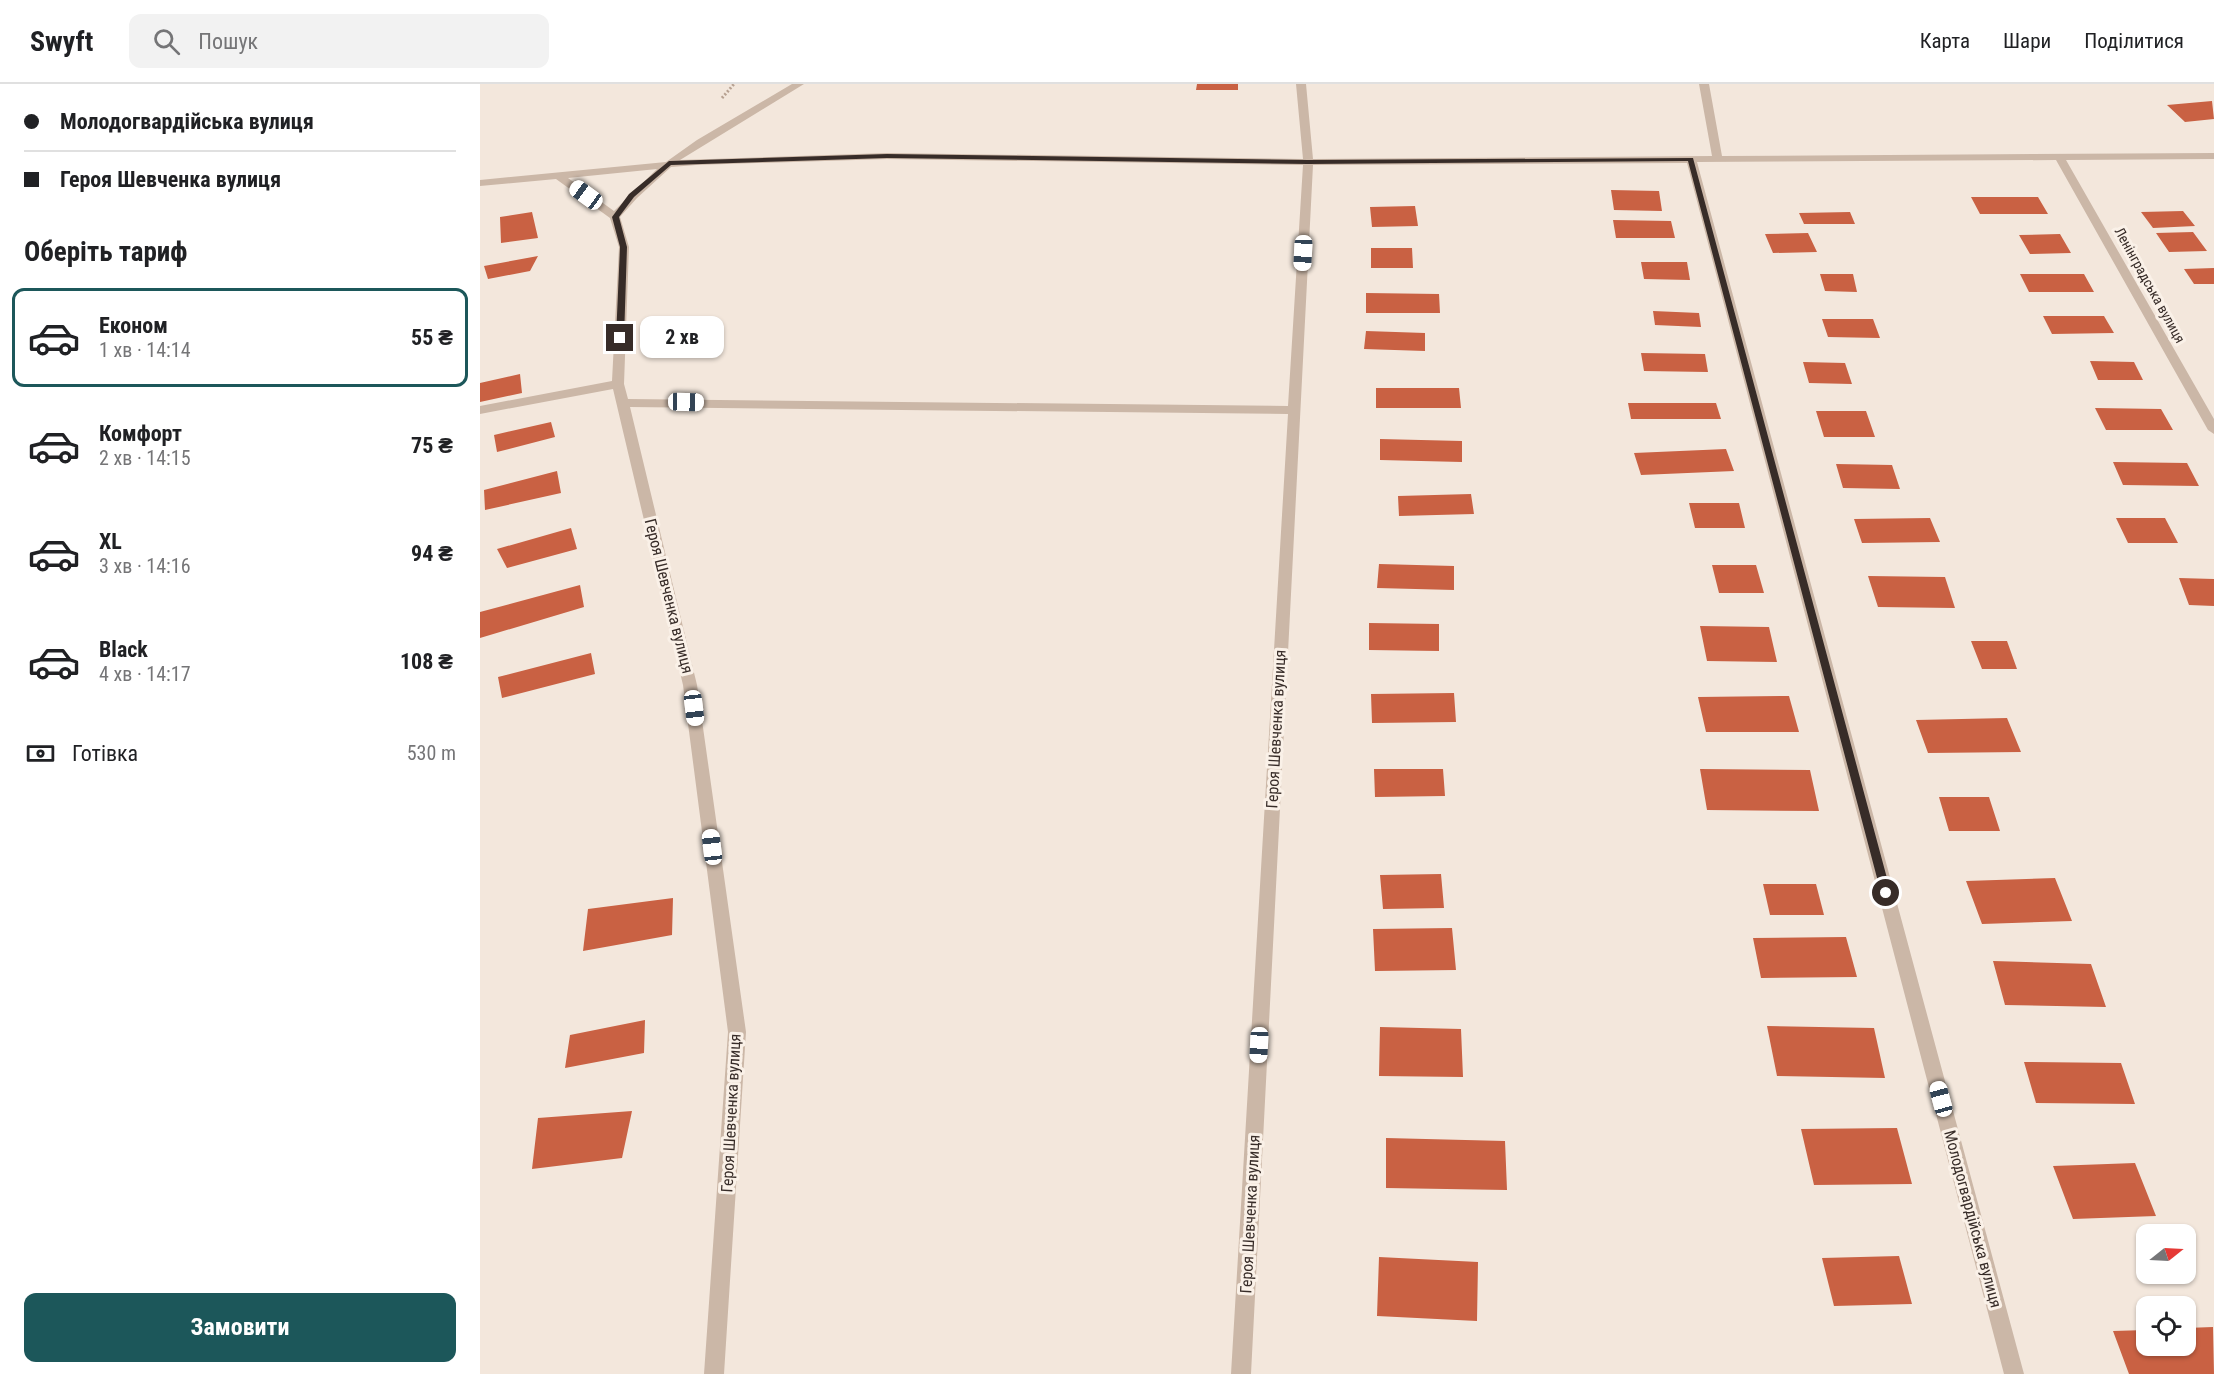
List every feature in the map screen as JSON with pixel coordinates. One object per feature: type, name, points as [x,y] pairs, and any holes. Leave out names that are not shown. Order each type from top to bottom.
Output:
[{"type":"street","points":[[556,174],[615,217],[632,195],[669,164],[799,84]]},
{"type":"street","name":"Героя Шевченка вулиця","points":[[1241,1374],[1308,162],[1301,84]]},
{"type":"street","points":[[1704,84],[1717,158]]},
{"type":"street","points":[[480,183],[669,164],[887,156],[1308,162],[2214,156]]},
{"type":"street","name":"Ленінградська вулиця","points":[[2059,156],[2214,430]]},
{"type":"street","name":"Молодогвардійська вулиця","points":[[1691,159],[2014,1374]]},
{"type":"street","name":"Героя Шевченка вулиця","points":[[615,217],[624,247],[618,384],[690,685],[737,1032],[714,1374]]},
{"type":"street","points":[[480,410],[618,384]]},
{"type":"street","points":[[622,403],[1294,411]]},
{"type":"building","points":[[1197,84],[1238,84],[1238,90],[1196,90]]},
{"type":"building","points":[[2212,101],[2214,119],[2185,122],[2167,105]]},
{"type":"building","points":[[1611,190],[1659,191],[1662,211],[1614,210]]},
{"type":"building","points":[[1971,197],[2038,197],[2048,214],[1980,214]]},
{"type":"building","points":[[1415,206],[1418,226],[1372,227],[1370,207]]},
{"type":"building","points":[[2183,211],[2195,226],[2153,228],[2141,212]]},
{"type":"building","points":[[532,212],[538,238],[501,243],[500,217]]},
{"type":"building","points":[[1850,212],[1855,224],[1804,224],[1799,213]]},
{"type":"building","points":[[1613,220],[1671,221],[1675,238],[1616,238]]},
{"type":"building","points":[[2193,232],[2207,251],[2169,252],[2156,233]]},
{"type":"building","points":[[1808,233],[1817,252],[1773,253],[1765,234]]},
{"type":"building","points":[[2060,234],[2071,253],[2030,254],[2019,235]]},
{"type":"building","points":[[1371,248],[1412,248],[1413,268],[1371,268]]},
{"type":"building","points":[[538,256],[530,271],[488,279],[484,266]]},
{"type":"building","points":[[1641,262],[1687,262],[1690,280],[1644,279]]},
{"type":"building","points":[[2214,268],[2214,284],[2194,284],[2184,269]]},
{"type":"building","points":[[1820,274],[1853,274],[1857,292],[1825,291]]},
{"type":"building","points":[[2020,274],[2084,274],[2094,292],[2029,292]]},
{"type":"building","points":[[1366,293],[1439,294],[1440,313],[1366,313]]},
{"type":"building","points":[[1653,311],[1699,313],[1701,327],[1655,325]]},
{"type":"building","points":[[2043,316],[2104,316],[2114,333],[2052,334]]},
{"type":"building","points":[[1822,319],[1873,319],[1880,338],[1828,337]]},
{"type":"building","points":[[1366,331],[1425,333],[1425,351],[1364,349]]},
{"type":"building","points":[[1641,353],[1705,354],[1708,372],[1644,371]]},
{"type":"building","points":[[2090,361],[2134,362],[2143,380],[2098,380]]},
{"type":"building","points":[[1803,362],[1845,363],[1852,384],[1809,383]]},
{"type":"building","points":[[520,374],[522,393],[480,402],[480,383]]},
{"type":"building","points":[[1376,388],[1459,388],[1461,408],[1376,408]]},
{"type":"building","points":[[1628,403],[1716,403],[1721,419],[1631,419]]},
{"type":"building","points":[[2095,408],[2161,409],[2173,430],[2106,430]]},
{"type":"building","points":[[1816,411],[1866,411],[1875,437],[1824,437]]},
{"type":"building","points":[[551,422],[555,437],[497,452],[494,435]]},
{"type":"building","points":[[1380,439],[1462,441],[1462,462],[1380,460]]},
{"type":"building","points":[[1726,449],[1734,471],[1641,475],[1634,453]]},
{"type":"building","points":[[2113,462],[2187,463],[2199,486],[2123,485]]},
{"type":"building","points":[[1836,464],[1892,465],[1900,489],[1843,488]]},
{"type":"building","points":[[557,471],[561,493],[485,510],[484,490]]},
{"type":"building","points":[[1471,494],[1474,514],[1399,516],[1398,496]]},
{"type":"building","points":[[1689,503],[1739,503],[1745,528],[1695,528]]},
{"type":"building","points":[[1930,518],[1940,542],[1862,543],[1854,519]]},
{"type":"building","points":[[2116,518],[2165,518],[2178,543],[2128,543]]},
{"type":"building","points":[[571,528],[577,549],[507,568],[497,549]]},
{"type":"building","points":[[1379,564],[1454,566],[1454,590],[1377,588]]},
{"type":"building","points":[[1712,565],[1756,565],[1764,593],[1719,593]]},
{"type":"building","points":[[1868,576],[1945,577],[1955,608],[1878,607]]},
{"type":"building","points":[[2179,578],[2214,579],[2214,606],[2189,605]]},
{"type":"building","points":[[580,585],[584,607],[480,638],[480,612]]},
{"type":"building","points":[[1369,623],[1439,624],[1439,651],[1369,650]]},
{"type":"building","points":[[1700,626],[1769,627],[1777,662],[1707,661]]},
{"type":"building","points":[[1971,641],[2007,641],[2017,669],[1982,669]]},
{"type":"building","points":[[591,653],[595,674],[502,698],[498,677]]},
{"type":"building","points":[[1454,693],[1456,722],[1372,723],[1371,694]]},
{"type":"building","points":[[1789,696],[1799,732],[1706,732],[1698,697]]},
{"type":"building","points":[[2007,718],[2021,752],[1928,753],[1916,720]]},
{"type":"building","points":[[1374,769],[1443,769],[1445,796],[1375,797]]},
{"type":"building","points":[[1700,769],[1810,770],[1819,811],[1707,810]]},
{"type":"building","points":[[1939,797],[1989,797],[2000,831],[1949,831]]},
{"type":"building","points":[[1441,874],[1444,908],[1383,909],[1380,875]]},
{"type":"building","points":[[2055,878],[2072,921],[1982,924],[1966,881]]},
{"type":"building","points":[[1763,884],[1816,884],[1824,915],[1770,915]]},
{"type":"building","points":[[673,898],[672,935],[583,951],[588,909]]},
{"type":"building","points":[[1452,928],[1456,970],[1375,971],[1373,929]]},
{"type":"building","points":[[1846,937],[1857,977],[1761,978],[1753,938]]},
{"type":"building","points":[[1993,961],[2091,964],[2106,1007],[2005,1005]]},
{"type":"building","points":[[645,1020],[644,1053],[565,1068],[570,1035]]},
{"type":"building","points":[[1767,1026],[1874,1028],[1885,1078],[1777,1076]]},
{"type":"building","points":[[1380,1027],[1461,1029],[1463,1077],[1379,1076]]},
{"type":"building","points":[[2024,1062],[2121,1063],[2135,1104],[2036,1103]]},
{"type":"building","points":[[632,1111],[622,1158],[532,1169],[538,1118]]},
{"type":"building","points":[[1897,1128],[1912,1184],[1814,1185],[1801,1129]]},
{"type":"building","points":[[1386,1138],[1505,1141],[1507,1190],[1386,1188]]},
{"type":"building","points":[[2135,1163],[2156,1216],[2073,1219],[2053,1166]]},
{"type":"building","points":[[1899,1256],[1912,1304],[1834,1306],[1822,1258]]},
{"type":"building","points":[[1379,1257],[1478,1262],[1477,1321],[1377,1316]]},
{"type":"building","points":[[2213,1327],[2214,1374],[2129,1374],[2113,1331],[2136,1330],[2136,1356],[2196,1356],[2196,1328]]},
{"type":"route","points":[[620,338],[624,247],[615,217],[650,177],[669,164],[887,156],[1308,162],[1691,159],[1886,893]]}]
